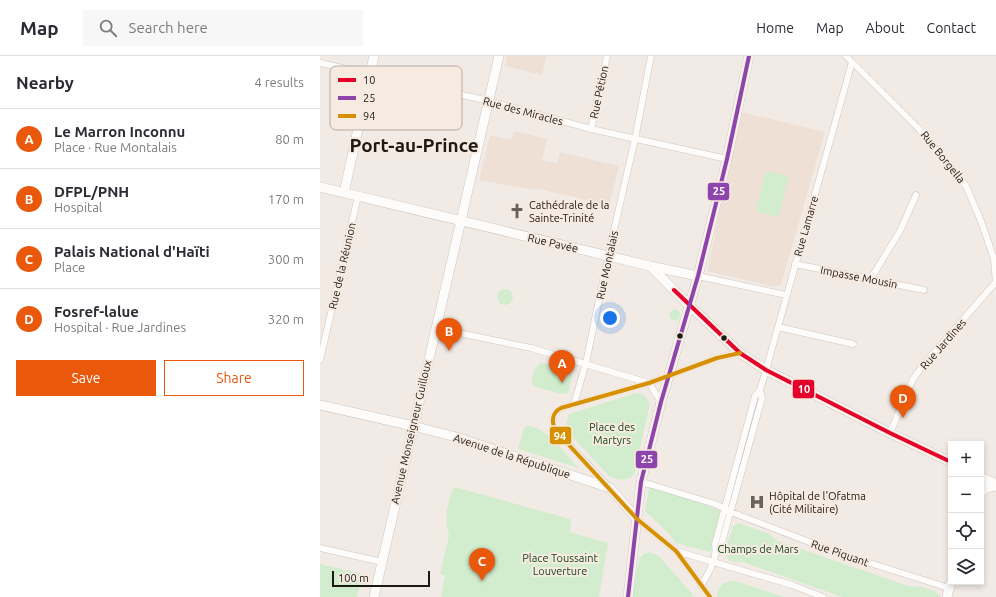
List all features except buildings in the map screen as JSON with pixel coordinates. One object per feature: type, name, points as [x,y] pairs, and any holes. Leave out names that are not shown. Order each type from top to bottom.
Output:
[{"type":"main road","points":[[372,66],[374,56]]},
{"type":"main road","name":"Avenue Monseigneur Guilloux","points":[[374,597],[499,56]]},
{"type":"main road","points":[[628,597],[641,482],[661,402],[698,276],[727,159],[749,56]]},
{"type":"main road","points":[[344,193],[358,130]]},
{"type":"main road","name":"Rue Pavée","points":[[320,187],[650,266],[698,276]]},
{"type":"main road","points":[[650,266],[740,353],[766,370],[948,461]]},
{"type":"main road","name":"Avenue de la République","points":[[320,405],[456,437],[610,488]]},
{"type":"main road","points":[[984,479],[996,485]]},
{"type":"main road","points":[[984,490],[996,485]]},
{"type":"main road","points":[[610,488],[637,519]]},
{"type":"street","name":"Rue Pétion","points":[[592,129],[607,56]]},
{"type":"street","name":"Rue Montalais","points":[[574,404],[586,363],[608,256],[635,139],[651,56]]},
{"type":"street","name":"Rue Borgella","points":[[846,56],[919,129],[966,186],[981,221],[994,259],[996,284]]},
{"type":"street","name":"Rue Lamarre","points":[[701,586],[714,562],[716,550],[715,544],[755,396],[760,390],[766,370],[852,62]]},
{"type":"street","name":"Rue des Miracles","points":[[320,63],[332,66]]},
{"type":"street","name":"Rue des Miracles","points":[[462,95],[592,129],[727,159]]},
{"type":"street","points":[[870,280],[900,231],[916,195]]},
{"type":"street","name":"Rue de la Réunion","points":[[320,360],[358,196]]},
{"type":"street","name":"Impasse Mousin","points":[[795,264],[924,290]]},
{"type":"street","name":"Rue Pavée","points":[[698,276],[786,295]]},
{"type":"street","name":"Rue Jardines","points":[[890,433],[913,379],[925,363],[996,284]]},
{"type":"street","points":[[778,327],[854,344]]},
{"type":"street","points":[[435,328],[531,348],[649,382],[661,402]]},
{"type":"street","points":[[610,488],[557,432],[554,427],[553,417],[558,409],[669,376],[717,358],[740,353]]},
{"type":"street","name":"Rue Lamarre","points":[[716,550],[721,546],[731,512],[762,398],[760,390]]},
{"type":"street","name":"Rue Piquant","points":[[641,482],[715,504],[724,510],[838,553],[949,589]]},
{"type":"street","points":[[637,519],[676,551],[710,597]]},
{"type":"street","points":[[320,548],[382,562]]},
{"type":"street","points":[[676,551],[792,585],[823,597]]},
{"type":"shaded area","points":[[507,56],[547,56],[542,75],[505,66]]},
{"type":"shaded area","points":[[741,112],[825,132],[781,285],[774,287],[707,271]]},
{"type":"shaded area","points":[[514,131],[547,139],[542,160],[557,163],[560,152],[619,166],[609,205],[534,188],[533,190],[479,180],[490,135],[511,140]]},
{"type":"green space","points":[[766,171],[789,176],[778,217],[756,211]]},
{"type":"green space","points":[[505,289],[512,294],[513,297],[508,304],[505,305],[498,300],[497,297],[502,290]]},
{"type":"green space","points":[[673,310],[677,310],[679,311],[679,319],[673,320],[670,317],[670,313]]},
{"type":"green space","points":[[541,363],[556,365],[570,372],[572,378],[568,393],[561,394],[533,386],[533,373],[536,367]]},
{"type":"green space","name":"Place des Martyrs","points":[[636,393],[642,394],[648,400],[649,408],[635,472],[630,478],[620,480],[609,476],[565,429],[569,414]]},
{"type":"green space","points":[[528,426],[542,431],[549,436],[579,468],[518,449],[524,428]]},
{"type":"green space","points":[[650,483],[724,512],[713,548],[710,552],[676,543],[670,535],[645,511]]},
{"type":"green space","name":"Place Toussaint Louverture","points":[[455,487],[570,519],[571,526],[569,532],[608,543],[599,597],[441,597],[445,576],[440,574],[449,536],[446,523],[447,509],[451,493]]},
{"type":"green space","name":"Champs de Mars","points":[[738,523],[770,534],[775,540],[911,587],[918,586],[936,592],[941,597],[842,597],[743,562],[729,561],[726,548],[733,526]]},
{"type":"green space","points":[[650,552],[659,556],[695,597],[632,597],[639,559],[643,554]]},
{"type":"green space","points":[[320,564],[363,574],[357,597],[320,597]]},
{"type":"green space","points":[[734,581],[784,597],[717,597],[718,590],[724,583]]},
{"type":"transit line","name":"25","points":[[628,597],[641,482],[661,402],[698,276],[727,159],[749,56]]},
{"type":"transit line","name":"10","points":[[674,290],[740,353],[766,370],[948,461]]},
{"type":"transit line","name":"94","points":[[710,597],[676,551],[637,519],[557,432],[553,419],[555,413],[561,408],[649,383],[717,358],[740,353]]},
{"type":"place","name":"Cathédrale de la Sainte-Trinité","points":[[517,211]]},
{"type":"place","name":"DFPL/PNH","points":[[449,351]]},
{"type":"place","name":"Le Marron Inconnu","points":[[562,383]]},
{"type":"place","name":"Fosref-lalue","points":[[903,418]]},
{"type":"place","name":"Hôpital de l'Ofatma (Cité Militaire)","points":[[757,502]]},
{"type":"place","name":"Palais National d'Haïti","points":[[482,581]]},
{"type":"district","name":"Port-au-Prince","points":[[414,145]]}]
